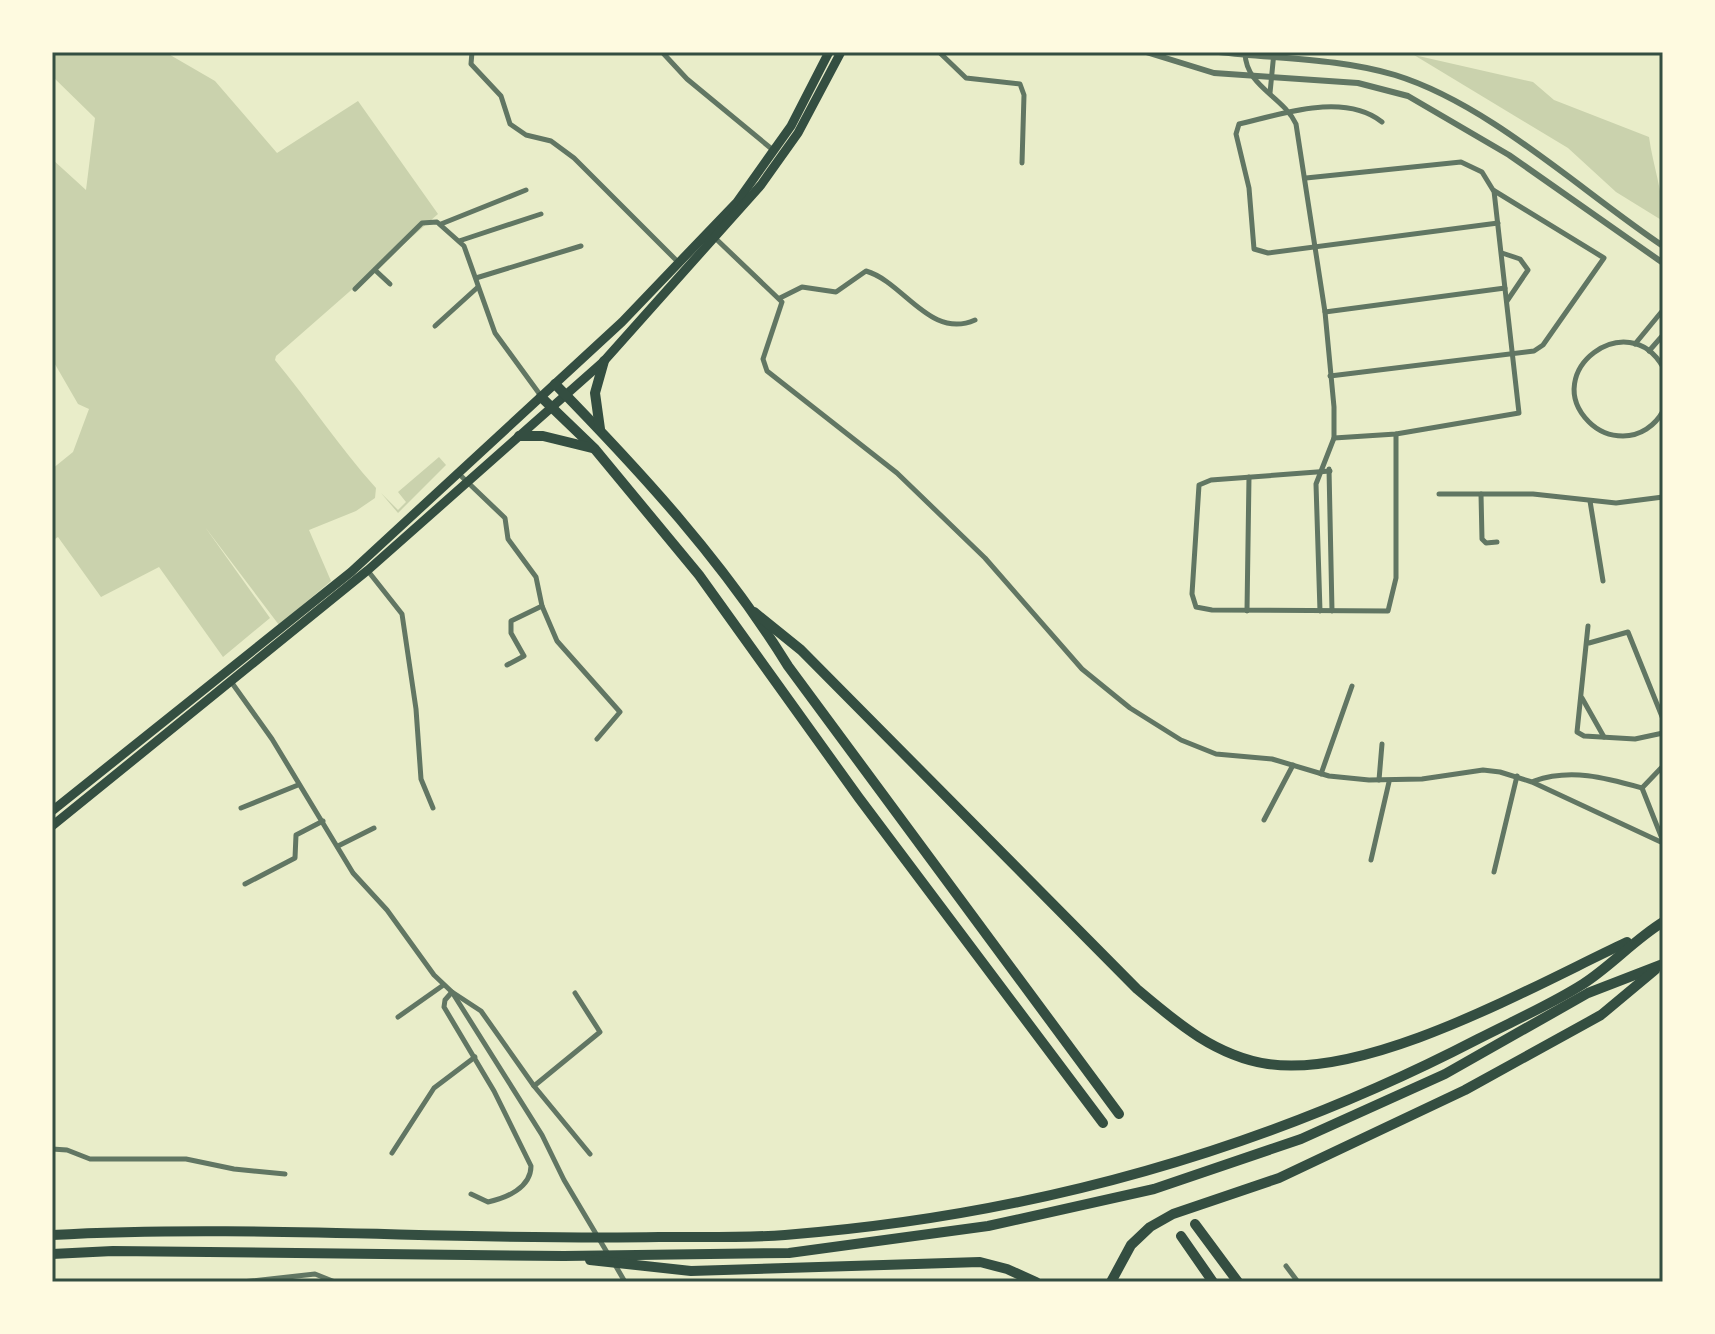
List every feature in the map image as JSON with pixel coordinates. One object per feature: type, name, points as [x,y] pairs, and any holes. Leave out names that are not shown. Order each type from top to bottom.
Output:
[{"type":"highway","points":[[712,236],[774,151],[829,52]]},
{"type":"highway","points":[[52,811],[339,582],[683,265],[761,185],[798,133],[841,52]]},
{"type":"highway","points":[[52,826],[368,570],[552,408],[604,361],[683,265]]},
{"type":"highway","points":[[604,361],[595,393],[597,422],[604,436]]},
{"type":"highway","points":[[555,384],[682,518],[754,612],[788,666],[1119,1114]]},
{"type":"highway","points":[[541,397],[594,448],[699,575],[878,823],[1103,1123]]},
{"type":"highway","points":[[519,436],[543,436],[594,448]]},
{"type":"highway","points":[[754,612],[801,650],[1036,892],[1137,989],[1187,1031],[1221,1049],[1267,1064],[1326,1065],[1367,1055],[1512,997],[1663,922]]},
{"type":"highway","points":[[52,1235],[204,1231],[559,1239],[784,1235],[899,1222],[1042,1197],[1155,1170],[1257,1137],[1441,1058],[1584,983],[1640,936]]},
{"type":"highway","points":[[52,1254],[191,1251],[564,1256],[789,1253],[893,1242],[1104,1202],[1265,1153],[1445,1074],[1588,993],[1662,965]]},
{"type":"highway","points":[[1111,1282],[1122,1258],[1150,1227],[1196,1204],[1279,1178],[1465,1090],[1601,1015],[1662,965]]},
{"type":"highway","points":[[1195,1224],[1238,1282]]},
{"type":"highway","points":[[1181,1236],[1213,1282]]},
{"type":"highway","points":[[564,1256],[633,1267],[691,1271],[980,1262],[1007,1269],[1036,1282]]},
{"type":"street","points":[[472,52],[471,64],[501,96],[510,124],[526,135],[551,141],[574,158],[683,265]]},
{"type":"street","points":[[662,52],[687,79],[774,151]]},
{"type":"street","points":[[939,52],[966,78],[1020,84],[1024,95],[1022,163]]},
{"type":"street","points":[[1146,52],[1185,67],[1253,78],[1374,85],[1422,102],[1509,155],[1663,263]]},
{"type":"street","points":[[1219,52],[1274,55],[1363,68],[1430,89],[1514,139],[1663,246]]},
{"type":"street","points":[[1244,54],[1253,78],[1291,114],[1298,131],[1325,312],[1334,438],[1319,472],[1316,490],[1320,611]]},
{"type":"street","points":[[1270,94],[1274,55]]},
{"type":"street","points":[[1382,122],[1351,106],[1239,124],[1236,130],[1249,188],[1252,246],[1264,254],[1498,223]]},
{"type":"street","points":[[1306,178],[1453,161],[1482,172],[1493,190],[1521,406],[1517,416],[1396,434],[1334,438]]},
{"type":"street","points":[[440,224],[526,190]]},
{"type":"street","points":[[1330,376],[1513,352],[1528,353],[1543,345],[1604,258],[1493,190]]},
{"type":"street","points":[[459,241],[541,214]]},
{"type":"street","points":[[355,289],[422,223],[429,220],[440,224],[459,241],[504,348],[541,397]]},
{"type":"street","points":[[712,236],[780,298],[781,308],[763,359],[765,368],[897,473],[985,558],[1082,669],[1130,708],[1193,746],[1216,754],[1293,765],[1321,774],[1389,782],[1483,770],[1517,776],[1663,842]]},
{"type":"street","points":[[476,278],[581,246]]},
{"type":"street","points":[[1502,253],[1520,259],[1528,270],[1507,301]]},
{"type":"street","points":[[375,270],[390,284]]},
{"type":"street","points":[[780,298],[802,287],[836,292],[866,271],[941,321],[964,325],[975,320]]},
{"type":"street","points":[[435,326],[478,287]]},
{"type":"street","points":[[1325,312],[1505,288]]},
{"type":"street","points":[[1635,344],[1663,310]]},
{"type":"street","points":[[1649,351],[1663,335]]},
{"type":"street","points":[[1663,367],[1649,351],[1635,344],[1607,344],[1583,361],[1575,389],[1577,404],[1595,427],[1623,436],[1651,427],[1663,411]]},
{"type":"street","points":[[1330,471],[1211,480],[1199,485],[1193,600],[1199,608],[1381,613],[1392,607],[1396,578],[1396,434]]},
{"type":"street","points":[[1325,461],[1330,471],[1332,611]]},
{"type":"street","points":[[459,473],[505,518],[508,539],[536,577],[542,606],[557,641],[620,712],[597,739]]},
{"type":"street","points":[[1247,611],[1249,477]]},
{"type":"street","points":[[1439,494],[1533,494],[1629,503],[1663,497]]},
{"type":"street","points":[[1481,494],[1482,539],[1486,543],[1497,542]]},
{"type":"street","points":[[1590,501],[1603,581]]},
{"type":"street","points":[[368,570],[402,614],[416,709],[421,779],[433,808]]},
{"type":"street","points":[[507,665],[524,656],[511,633],[511,621],[542,606]]},
{"type":"street","points":[[1588,626],[1589,643],[1577,732],[1635,739],[1663,733]]},
{"type":"street","points":[[1589,643],[1628,632],[1663,719]]},
{"type":"street","points":[[232,683],[261,722],[353,873],[387,910],[442,986],[481,1011],[534,1086],[590,1154]]},
{"type":"street","points":[[1321,774],[1352,686]]},
{"type":"street","points":[[1582,697],[1604,737]]},
{"type":"street","points":[[1379,780],[1382,744]]},
{"type":"street","points":[[1264,820],[1293,765]]},
{"type":"street","points":[[1642,788],[1663,766]]},
{"type":"street","points":[[1532,782],[1549,776],[1579,775],[1642,788]]},
{"type":"street","points":[[1494,872],[1517,776]]},
{"type":"street","points":[[1371,860],[1389,782]]},
{"type":"street","points":[[241,808],[298,785]]},
{"type":"street","points":[[1642,788],[1663,842]]},
{"type":"street","points":[[245,884],[295,858],[296,835],[323,821]]},
{"type":"street","points":[[338,846],[374,828]]},
{"type":"street","points":[[398,1017],[442,986]]},
{"type":"street","points":[[452,992],[445,1000],[444,1007],[475,1057],[531,1172],[524,1184],[497,1200],[488,1202],[471,1194]]},
{"type":"street","points":[[452,992],[542,1135],[564,1180],[625,1282]]},
{"type":"street","points":[[534,1086],[600,1032],[575,993]]},
{"type":"street","points":[[392,1153],[434,1088],[475,1057]]},
{"type":"street","points":[[52,1149],[67,1150],[90,1159],[186,1159],[234,1169],[285,1174]]},
{"type":"street","points":[[1286,1266],[1298,1282]]},
{"type":"street","points":[[242,1282],[315,1274],[335,1282]]},
{"type":"green space","points":[[52,52],[165,52],[215,81],[277,153],[358,101],[438,214],[276,356],[275,360],[376,488],[375,498],[356,511],[309,530],[331,581],[279,625],[205,527],[270,618],[223,657],[159,567],[101,597],[58,537],[52,541],[52,469],[73,452],[89,409],[78,404],[52,359],[52,159],[86,190],[95,118],[52,76]]},
{"type":"green space","points":[[1414,55],[1533,82],[1554,100],[1649,137],[1663,221],[1616,192],[1568,148]]},
{"type":"green space","points":[[439,457],[446,465],[398,513],[381,493],[398,510],[406,502],[398,492]]}]
